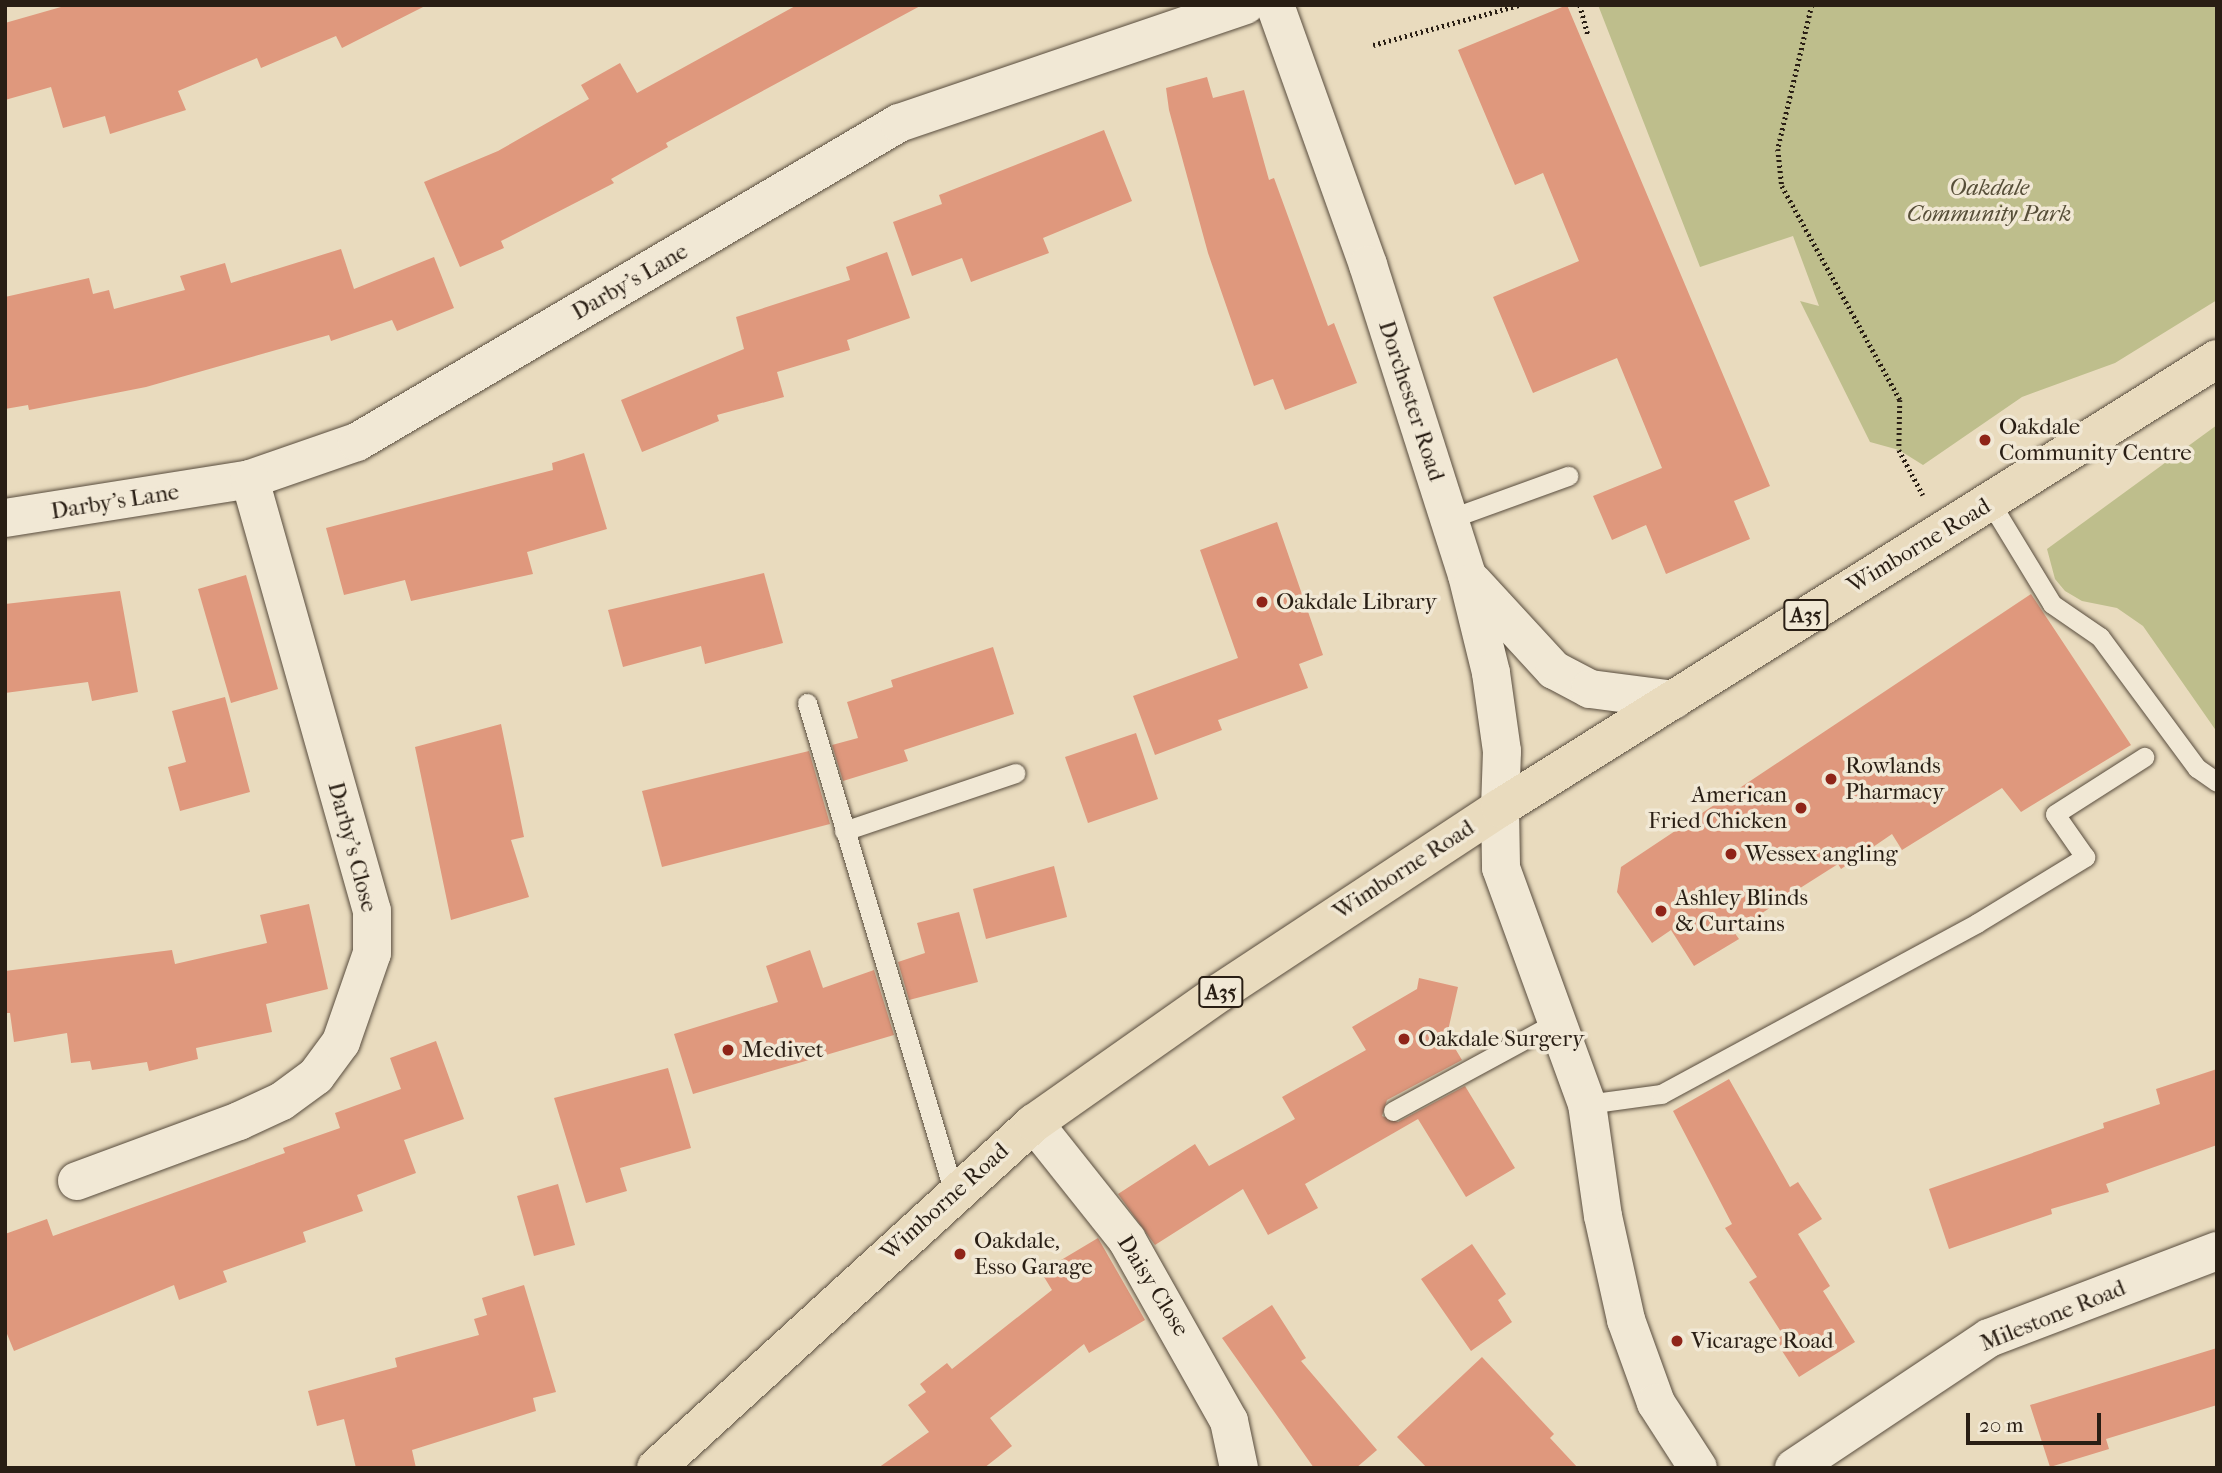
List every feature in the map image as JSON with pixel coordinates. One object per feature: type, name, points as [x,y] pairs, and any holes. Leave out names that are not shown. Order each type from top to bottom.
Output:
[{"type":"highway","name":"Wimborne Road","points":[[656,1468],[954,1193],[1034,1123],[1230,986],[1500,807],[2217,359]]},
{"type":"street","name":"Darby's Lane","points":[[5,518],[250,479],[357,442],[899,123],[1245,5]]},
{"type":"street","name":"Dorchester Road","points":[[1275,5],[1368,265],[1467,575],[1491,673],[1502,751],[1500,807]]},
{"type":"street","name":"Darby's Close","points":[[77,1181],[239,1121],[282,1101],[316,1076],[341,1042],[369,964],[372,911],[250,479]]},
{"type":"street","points":[[1467,575],[1554,670],[1590,689],[1673,700]]},
{"type":"street","points":[[1500,807],[1501,867],[1555,1023],[1587,1104],[1603,1216],[1626,1320],[1656,1403],[1698,1468]]},
{"type":"street","name":"Daisy Close","points":[[1034,1123],[1134,1252],[1229,1421],[1239,1467]]},
{"type":"street","name":"Milestone Road","points":[[1794,1468],[1989,1338],[2217,1251]]},
{"type":"lane","points":[[1449,519],[1568,476]]},
{"type":"lane","points":[[1990,502],[2052,604],[2100,637],[2197,768],[2217,782]]},
{"type":"lane","points":[[807,703],[954,1193]]},
{"type":"lane","points":[[1587,1104],[1661,1094],[1977,923],[2085,857],[2055,814],[2144,757]]},
{"type":"lane","points":[[844,831],[1015,773]]},
{"type":"lane","points":[[1393,1111],[1555,1023]]},
{"type":"path","points":[[1373,45],[1519,5]]},
{"type":"path","points":[[1580,5],[1588,35]]},
{"type":"path","points":[[1812,5],[1778,149],[1782,186],[1900,400],[1899,450],[1942,533]]},
{"type":"green space","name":"Oakdale Community Park","points":[[1598,5],[2217,5],[2217,300],[2115,363],[2022,397],[1923,465],[1899,450],[1870,442],[1800,301],[1819,306],[1793,236],[1700,267]]},
{"type":"green space","points":[[2217,425],[2217,732],[2143,626],[2117,608],[2082,601],[2065,591],[2055,579],[2047,549]]},
{"type":"building","points":[[68,5],[427,5],[342,48],[336,36],[261,68],[257,58],[178,91],[186,110],[110,134],[105,116],[63,128],[51,87],[5,100],[5,23]]},
{"type":"building","points":[[797,5],[922,5],[666,143],[668,147],[611,179],[614,183],[501,241],[504,248],[460,267],[424,182],[498,151],[589,99],[581,85],[620,63],[637,93]]},
{"type":"building","points":[[1567,5],[1770,486],[1734,501],[1750,539],[1666,574],[1646,525],[1612,540],[1593,496],[1662,468],[1617,358],[1533,393],[1493,297],[1579,261],[1543,173],[1515,185],[1458,50]]},
{"type":"building","points":[[1207,77],[1213,98],[1244,90],[1269,180],[1274,178],[1328,326],[1334,323],[1357,383],[1285,410],[1273,379],[1254,386],[1208,253],[1169,110],[1166,88]]},
{"type":"building","points":[[1104,130],[1132,201],[1043,238],[1049,253],[971,282],[962,258],[912,276],[893,222],[942,204],[939,195]]},
{"type":"building","points":[[341,249],[354,289],[434,257],[454,308],[397,331],[392,320],[331,341],[329,335],[146,387],[29,410],[28,405],[5,409],[5,297],[89,278],[93,294],[109,290],[114,309],[185,290],[180,276],[225,263],[231,283]]},
{"type":"building","points":[[887,252],[910,318],[847,340],[850,350],[777,372],[784,397],[717,415],[719,421],[642,452],[621,400],[744,349],[736,317],[850,280],[846,267]]},
{"type":"building","points":[[584,453],[607,529],[527,552],[533,574],[411,601],[405,580],[344,595],[326,528],[553,470],[552,463]]},
{"type":"building","name":"Oakdale Library","points":[[1277,522],[1323,655],[1299,664],[1308,688],[1218,720],[1222,730],[1155,755],[1133,696],[1238,658],[1200,550]]},
{"type":"building","points":[[764,573],[783,643],[705,664],[701,646],[623,667],[608,610]]},
{"type":"building","points":[[246,575],[278,689],[231,703],[198,589]]},
{"type":"building","points":[[120,591],[138,692],[92,701],[88,682],[5,693],[5,604]]},
{"type":"building","points":[[2031,594],[2131,745],[2021,812],[2002,788],[1902,850],[1892,834],[1841,869],[1838,864],[1786,897],[1734,932],[1739,939],[1694,966],[1671,930],[1652,943],[1617,892],[1621,867]]},
{"type":"building","points":[[993,647],[1014,714],[904,750],[908,761],[843,781],[832,745],[858,738],[847,702],[893,687],[891,680]]},
{"type":"building","points":[[225,697],[250,792],[180,811],[168,767],[186,762],[172,711]]},
{"type":"building","points":[[501,724],[524,837],[511,840],[529,897],[451,920],[415,747]]},
{"type":"building","points":[[1136,733],[1158,799],[1088,823],[1065,757]]},
{"type":"building","points":[[809,751],[830,824],[662,867],[642,791]]},
{"type":"building","points":[[1054,866],[1067,917],[986,939],[973,889]]},
{"type":"building","points":[[309,904],[328,989],[266,1004],[272,1032],[196,1048],[198,1059],[149,1071],[147,1062],[92,1070],[90,1061],[71,1063],[67,1033],[14,1042],[10,1013],[5,1013],[5,971],[172,950],[175,964],[267,943],[260,915]]},
{"type":"building","points":[[959,912],[978,982],[909,1000],[898,962],[925,953],[917,923]]},
{"type":"building","points":[[810,950],[823,988],[874,970],[894,1035],[693,1094],[674,1034],[778,1002],[766,966]]},
{"type":"building","points":[[1419,978],[1458,987],[1447,1035],[1462,1060],[1387,1100],[1382,1116],[1398,1122],[1465,1086],[1515,1168],[1466,1197],[1418,1119],[1305,1184],[1318,1208],[1268,1235],[1243,1189],[1155,1245],[1118,1194],[1195,1144],[1209,1166],[1295,1119],[1282,1097],[1366,1050],[1352,1027],[1417,989]]},
{"type":"building","points":[[436,1041],[464,1119],[404,1140],[416,1173],[357,1195],[363,1211],[303,1232],[306,1242],[223,1271],[227,1282],[179,1300],[174,1285],[14,1351],[5,1329],[5,1234],[47,1219],[53,1236],[285,1153],[283,1148],[340,1128],[335,1113],[401,1089],[390,1058]]},
{"type":"building","points":[[668,1068],[691,1148],[620,1168],[627,1191],[586,1203],[554,1098]]},
{"type":"building","points":[[2217,1069],[2217,1145],[2106,1184],[2109,1192],[2051,1209],[2052,1214],[1949,1249],[1929,1189],[2104,1128],[2103,1123],[2160,1104],[2156,1089]]},
{"type":"building","points":[[1729,1079],[1790,1187],[1798,1182],[1822,1219],[1798,1234],[1830,1286],[1823,1291],[1855,1342],[1799,1377],[1775,1340],[1783,1335],[1749,1282],[1757,1277],[1725,1228],[1732,1224],[1673,1111]]},
{"type":"building","points":[[558,1184],[575,1245],[534,1256],[517,1196]]},
{"type":"building","points":[[1098,1238],[1145,1320],[1089,1353],[1084,1344],[990,1418],[1012,1446],[984,1468],[878,1468],[929,1432],[908,1405],[926,1392],[920,1384],[947,1363],[952,1369],[1052,1290],[1041,1272]]},
{"type":"building","points":[[1472,1244],[1506,1294],[1498,1300],[1512,1322],[1471,1351],[1421,1279]]},
{"type":"building","points":[[524,1285],[556,1392],[533,1398],[536,1411],[412,1450],[416,1468],[356,1468],[344,1419],[317,1426],[308,1391],[397,1367],[395,1358],[479,1335],[474,1319],[487,1315],[482,1298]]},
{"type":"building","points":[[1272,1305],[1306,1358],[1301,1361],[1377,1450],[1356,1468],[1314,1468],[1222,1338]]},
{"type":"building","points":[[2217,1348],[2217,1405],[2106,1439],[2109,1449],[2050,1467],[2030,1405]]},
{"type":"building","points":[[1482,1357],[1554,1434],[1550,1438],[1578,1468],[1427,1468],[1397,1437]]},
{"type":"place","name":"Oakdale Community Centre","points":[[1985,440]]},
{"type":"place","name":"Oakdale Library","points":[[1262,602]]},
{"type":"place","name":"Rowlands Pharmacy","points":[[1831,779]]},
{"type":"place","name":"American Fried Chicken","points":[[1801,808]]},
{"type":"place","name":"Wessex angling","points":[[1731,854]]},
{"type":"place","name":"Ashley Blinds & Curtains","points":[[1661,911]]},
{"type":"place","name":"Oakdale Surgery","points":[[1404,1039]]},
{"type":"place","name":"Medivet","points":[[728,1050]]},
{"type":"place","name":"Oakdale, Esso Garage","points":[[960,1254]]},
{"type":"place","name":"Vicarage Road","points":[[1677,1341]]}]
